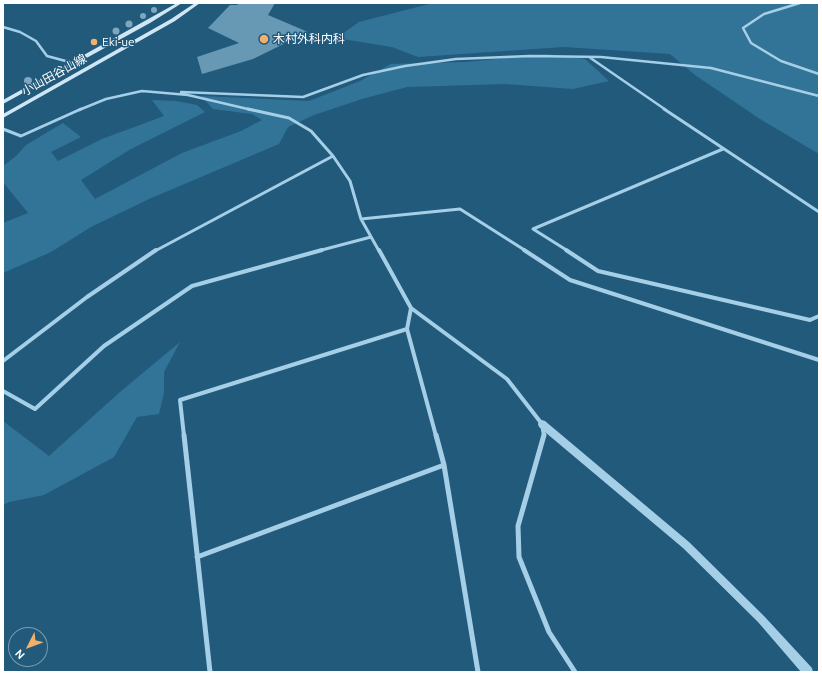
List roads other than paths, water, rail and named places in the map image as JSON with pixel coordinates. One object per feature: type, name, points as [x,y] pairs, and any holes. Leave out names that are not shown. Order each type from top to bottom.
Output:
[{"type":"main road","name":"小山田谷山線","points":[[3,102],[180,3]]},
{"type":"main road","name":"小山田谷山線","points":[[3,116],[173,20],[198,3]]},
{"type":"street","points":[[800,3],[764,14],[743,28],[751,43],[781,61],[819,74]]},
{"type":"street","points":[[3,27],[20,32],[36,41],[47,56],[73,63]]},
{"type":"street","points":[[3,129],[21,136],[89,105],[106,99],[142,91],[212,92],[303,97],[364,75],[404,66],[456,59],[530,56],[588,57],[661,62],[711,68],[819,96]]},
{"type":"street","points":[[588,57],[819,212]]},
{"type":"street","points":[[142,91],[188,95],[289,118],[311,131],[333,156],[350,181],[361,219],[412,308],[507,379],[542,424],[686,545],[761,619],[808,672]]},
{"type":"street","points":[[723,149],[533,229],[598,271],[810,320],[819,316]]},
{"type":"street","points":[[3,362],[87,297],[166,244],[333,156]]},
{"type":"street","points":[[361,219],[460,209],[570,280],[819,360]]},
{"type":"street","points":[[3,391],[35,409],[104,346],[192,286],[371,237]]},
{"type":"street","points":[[412,308],[407,329],[444,465],[478,672]]},
{"type":"street","points":[[210,672],[180,400],[407,329]]},
{"type":"street","points":[[542,424],[544,436],[518,526],[519,557],[549,632],[574,672]]},
{"type":"street","points":[[197,557],[444,465]]},
{"type":"place","name":"木村外科内科","points":[[264,39]]},
{"type":"place","name":"Eki-ue","points":[[94,42]]}]
